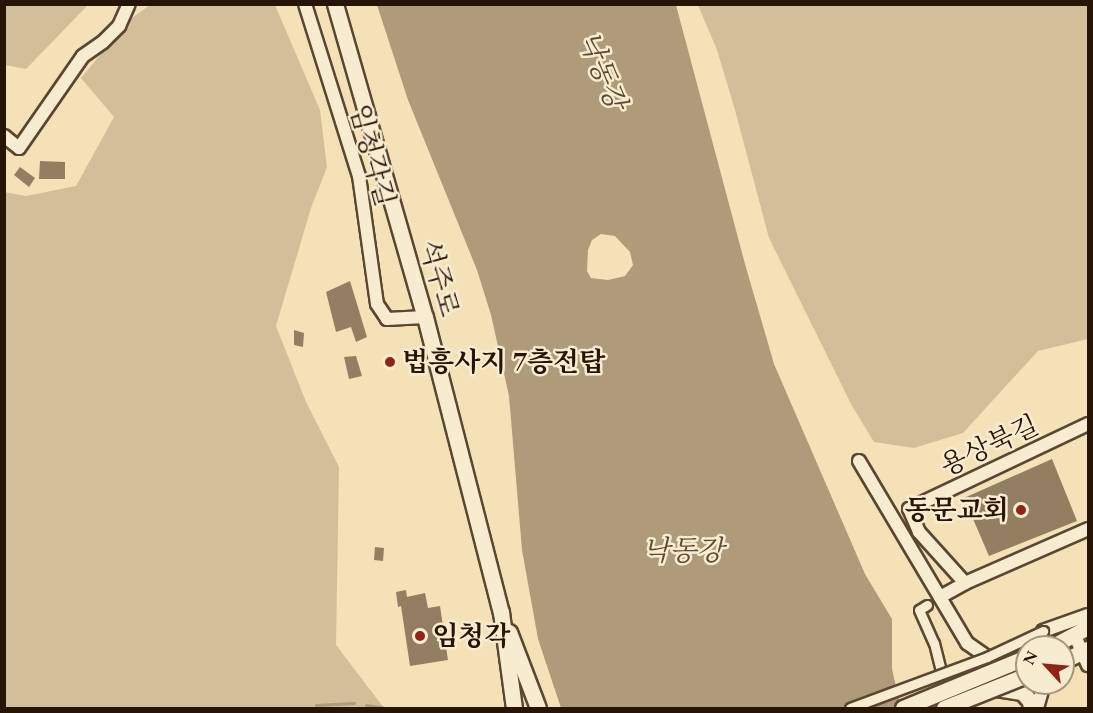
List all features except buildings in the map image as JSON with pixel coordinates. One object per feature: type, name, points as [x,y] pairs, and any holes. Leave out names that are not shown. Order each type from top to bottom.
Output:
[{"type":"street","points":[[4,136],[19,148],[77,63],[119,26],[129,4]]},
{"type":"street","name":"임청각길","points":[[305,4],[359,176],[378,304],[387,319],[425,317]]},
{"type":"street","name":"석주로","points":[[335,4],[425,317],[501,612],[514,708]]},
{"type":"street","name":"용상북길","points":[[919,532],[909,509],[1089,424]]},
{"type":"street","points":[[859,461],[967,643],[987,657]]},
{"type":"street","points":[[897,526],[919,532],[965,583]]},
{"type":"street","points":[[940,597],[965,583],[1089,529]]},
{"type":"street","points":[[927,605],[919,610],[934,643],[950,708]]},
{"type":"street","points":[[501,612],[522,661],[538,708]]},
{"type":"street","points":[[850,708],[987,657],[1043,631],[1089,615]]},
{"type":"street","points":[[1086,656],[1075,636],[1089,627]]},
{"type":"street","points":[[903,708],[1015,662]]},
{"type":"street","points":[[944,708],[1015,680]]},
{"type":"street","points":[[996,688],[1022,692],[1030,701],[1031,708]]},
{"type":"shaded area","points":[[4,5],[88,5],[26,69],[5,65]]},
{"type":"shaded area","points":[[150,5],[275,5],[320,110],[327,167],[311,208],[276,326],[306,402],[339,467],[336,645],[384,708],[5,708],[4,192],[26,196],[76,186],[114,117],[81,78],[129,20]]},
{"type":"shaded area","points":[[698,5],[1088,5],[1088,339],[1038,351],[963,433],[914,448],[874,442],[852,406],[769,238],[717,50]]},
{"type":"water","name":"낙동강","points":[[377,5],[676,5],[774,364],[865,574],[892,619],[892,669],[901,708],[561,708],[538,639],[522,550],[509,396],[491,315],[477,270],[408,100]],"holes":[[[601,234],[615,236],[630,252],[633,265],[625,276],[608,280],[591,278],[587,271],[588,250],[592,240]]]},
{"type":"waterway","points":[[316,705],[354,703]]},
{"type":"waterway","points":[[366,705],[384,708]]},
{"type":"waterway","points":[[427,708],[444,708]]},
{"type":"place","name":"법흥사지 7층전탑","points":[[390,362]]},
{"type":"place","name":"동문교회","points":[[1021,510]]},
{"type":"place","name":"임청각","points":[[420,636]]}]
